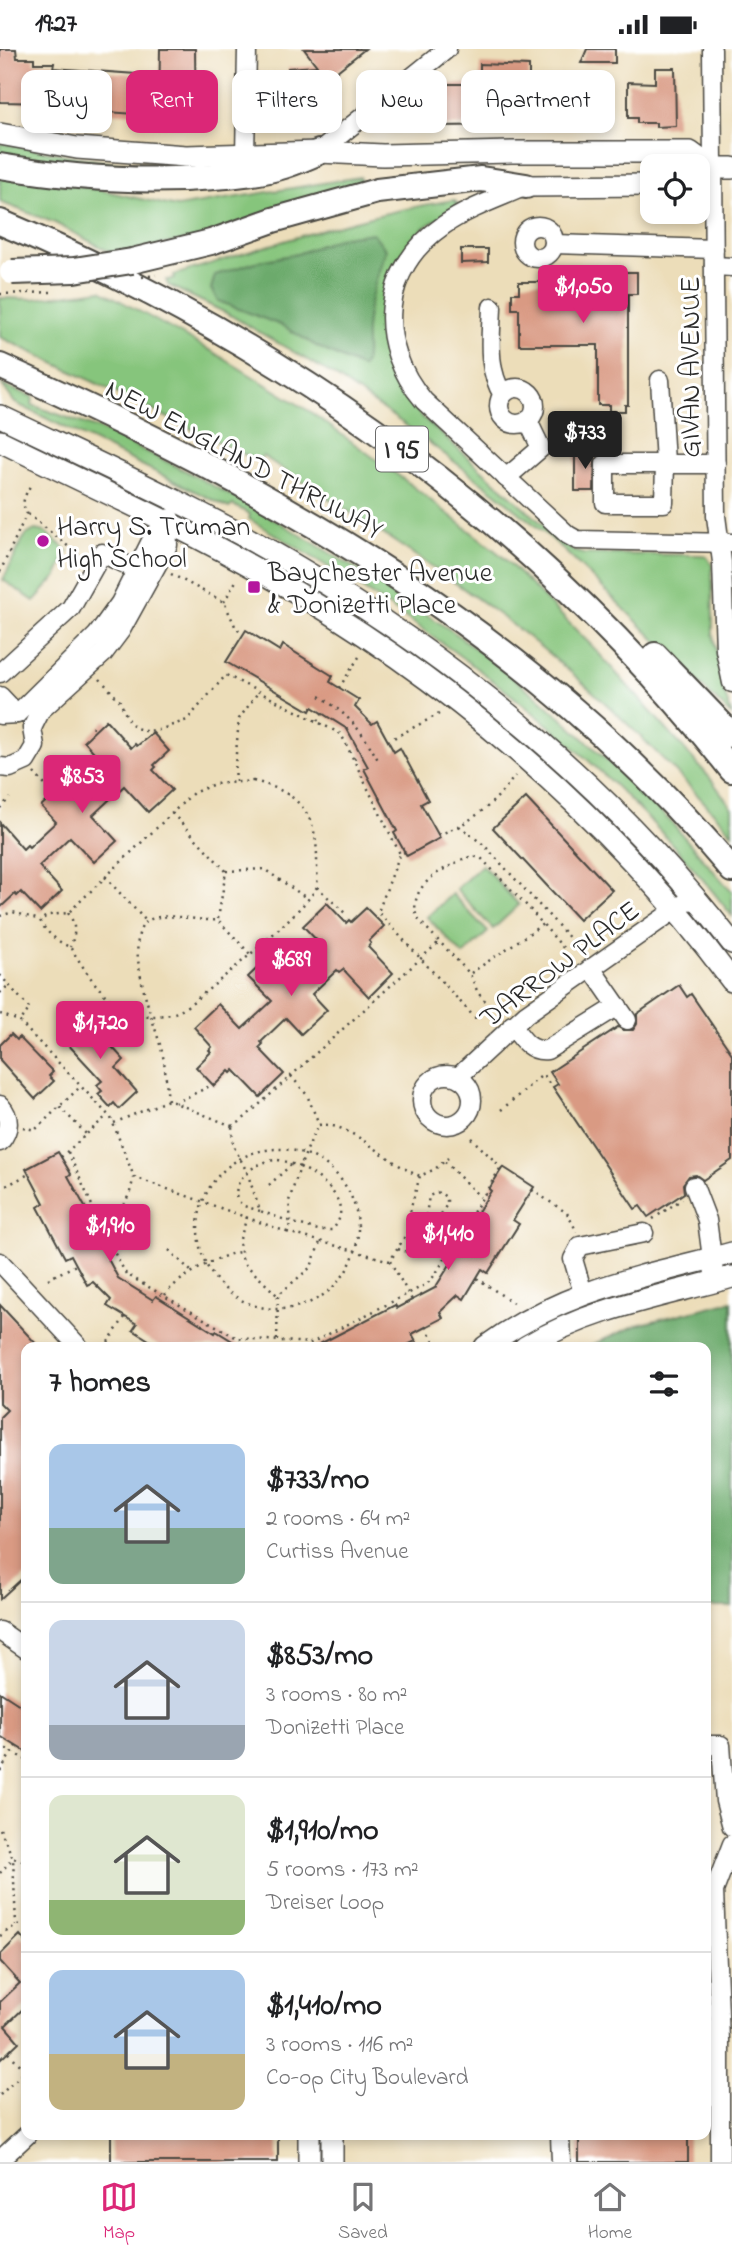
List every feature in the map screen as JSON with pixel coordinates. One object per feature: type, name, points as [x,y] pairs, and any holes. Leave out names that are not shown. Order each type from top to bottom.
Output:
[{"type":"highway","points":[[0,166],[50,174],[123,179],[187,179],[250,173],[284,166],[319,152]]},
{"type":"highway","points":[[6,272],[74,270],[132,261],[211,242],[273,220],[377,191],[481,179],[526,186]]},
{"type":"highway","name":"I 95","points":[[0,222],[145,289],[293,373],[410,454],[578,598],[637,659],[732,770]]},
{"type":"highway","name":"NEW ENGLAND THRUWAY","points":[[0,366],[220,472],[317,525],[413,587],[503,650],[587,721],[668,800],[732,870]]},
{"type":"highway","points":[[517,543],[575,577],[732,735]]},
{"type":"main road","points":[[0,134],[77,148],[186,156],[319,152],[383,155],[690,152],[714,172]]},
{"type":"main road","points":[[526,186],[640,185]]},
{"type":"main road","points":[[0,416],[179,503],[320,581],[388,624],[457,673],[521,724],[602,798],[694,896],[732,943]]},
{"type":"main road","points":[[0,441],[167,522],[266,575],[336,617],[450,697],[535,767],[576,805],[675,910],[732,981]]},
{"type":"main road","points":[[493,1342],[533,1316],[583,1293],[723,1256]]},
{"type":"main road","points":[[536,1342],[590,1315],[724,1279]]},
{"type":"main road","points":[[583,1293],[590,1315]]},
{"type":"main road","points":[[309,2140],[309,2162]]},
{"type":"main road","points":[[332,2140],[332,2162]]},
{"type":"street","points":[[245,155],[247,49]]},
{"type":"street","points":[[319,152],[447,49]]},
{"type":"street","name":"GIVAN AVENUE","points":[[712,49],[714,172],[724,362],[716,516],[726,543],[725,650],[732,683]]},
{"type":"street","points":[[526,186],[464,213],[426,239],[405,263],[397,280],[391,311],[395,349],[410,385],[506,478],[568,535],[577,540],[726,543]]},
{"type":"street","points":[[554,244],[720,261]]},
{"type":"street","points":[[492,307],[491,359],[495,382],[503,395]]},
{"type":"street","points":[[660,380],[665,463],[721,454]]},
{"type":"street","points":[[516,388],[531,394],[535,411],[528,421],[516,424],[505,419],[499,408],[503,395],[516,388]]},
{"type":"street","points":[[506,478],[541,448],[528,421]]},
{"type":"street","points":[[0,696],[8,715],[97,635],[120,603],[153,537],[179,503]]},
{"type":"street","points":[[0,767],[10,768],[26,761],[35,746],[32,728],[41,710],[103,654],[136,606],[168,545],[167,522]]},
{"type":"street","points":[[0,673],[71,608],[103,553],[137,570]]},
{"type":"street","name":"DARROW PLACE","points":[[458,1077],[512,1025],[694,896]]},
{"type":"street","points":[[512,1025],[527,1045],[537,1051],[547,1050],[623,1013],[591,968]]},
{"type":"street","points":[[0,1105],[7,1116],[8,1124],[7,1133],[0,1142]]},
{"type":"street","points":[[694,1186],[723,1256],[724,1279]]},
{"type":"street","points":[[583,1293],[573,1259],[580,1246],[644,1233]]},
{"type":"street","points":[[0,1262],[74,1342]]},
{"type":"street","points":[[0,1631],[21,1640]]},
{"type":"street","points":[[711,1745],[721,1745],[725,1801],[732,1827]]},
{"type":"street","points":[[720,2162],[719,2017],[714,1891],[732,1845]]},
{"type":"street","points":[[0,2160],[22,2140]]},
{"type":"street","points":[[560,2140],[561,2162]]},
{"type":"path","points":[[30,486],[23,500],[23,508],[80,556]]},
{"type":"path","points":[[0,572],[27,513]]},
{"type":"path","points":[[169,572],[224,601],[241,633]]},
{"type":"path","points":[[224,601],[236,581]]},
{"type":"path","points":[[339,688],[359,657]]},
{"type":"path","points":[[98,676],[120,701],[128,720],[136,728],[145,731],[159,730],[187,720],[226,675],[341,734],[403,853],[378,912],[476,1019]]},
{"type":"path","points":[[236,782],[239,719],[259,691]]},
{"type":"path","points":[[320,697],[343,712],[357,727],[378,760]]},
{"type":"path","points":[[317,721],[322,713]]},
{"type":"path","points":[[388,741],[439,714]]},
{"type":"path","points":[[354,759],[361,755]]},
{"type":"path","points":[[26,761],[53,794]]},
{"type":"path","points":[[438,835],[459,826],[489,807],[515,776]]},
{"type":"path","points":[[0,916],[13,912],[40,920],[49,915],[68,913],[172,813],[202,788],[214,784],[253,782],[281,790],[292,797],[315,829],[317,887],[299,910],[181,1011],[152,1016],[126,1009],[103,994],[70,947],[44,928],[40,920]]},
{"type":"path","points":[[0,808],[10,797]]},
{"type":"path","points":[[172,813],[226,871]]},
{"type":"path","points":[[459,826],[478,839],[575,944]]},
{"type":"path","points":[[490,1006],[478,993],[470,974],[416,913],[420,890],[430,876],[466,857],[476,856],[485,861],[565,950]]},
{"type":"path","points":[[226,871],[264,869],[308,899]]},
{"type":"path","points":[[218,920],[226,871]]},
{"type":"path","points":[[105,877],[146,921]]},
{"type":"path","points":[[317,887],[346,914]]},
{"type":"path","points":[[519,897],[526,890]]},
{"type":"path","points":[[68,913],[75,930],[70,947]]},
{"type":"path","points":[[167,1100],[163,1056],[138,960],[140,931],[146,921],[163,917],[218,920],[250,954]]},
{"type":"path","points":[[470,974],[543,924]]},
{"type":"path","points":[[233,1126],[439,941]]},
{"type":"path","points":[[0,975],[30,1009],[19,1021]]},
{"type":"path","points":[[0,993],[9,985]]},
{"type":"path","points":[[0,1014],[19,1021],[114,1123],[134,1178],[104,1251]]},
{"type":"path","points":[[501,1109],[544,1075],[551,1087]]},
{"type":"path","points":[[287,1232],[290,1222],[289,1201],[300,1167],[319,1125],[307,1095],[291,1076]]},
{"type":"path","points":[[175,1103],[210,1086]]},
{"type":"path","points":[[35,1130],[80,1087]]},
{"type":"path","points":[[114,1123],[167,1100],[233,1126]]},
{"type":"path","points":[[60,1107],[87,1135]]},
{"type":"path","points":[[61,1157],[108,1115]]},
{"type":"path","points":[[319,1125],[338,1127],[405,1171],[420,1177]]},
{"type":"path","points":[[233,1126],[233,1145],[247,1172],[260,1212]]},
{"type":"path","points":[[313,1342],[427,1284],[502,1167],[471,1138]]},
{"type":"path","points":[[279,1148],[306,1153],[331,1169],[350,1193],[358,1222],[355,1252],[348,1268],[326,1294],[303,1305],[278,1310],[253,1306],[230,1294],[206,1265],[198,1240],[199,1214],[203,1201],[217,1177],[239,1159],[265,1149],[279,1148]]},
{"type":"path","points":[[68,1152],[126,1274],[237,1338],[294,1342]]},
{"type":"path","points":[[390,1261],[407,1233],[420,1177],[447,1160],[481,1198]]},
{"type":"path","points":[[273,1161],[292,1164],[315,1174],[330,1187],[336,1198],[340,1217],[332,1230],[326,1232],[260,1212],[244,1206],[235,1195],[247,1172],[256,1166],[273,1161]]},
{"type":"path","points":[[269,1185],[292,1164]]},
{"type":"path","points":[[0,1189],[29,1174]]},
{"type":"path","points":[[134,1178],[287,1232],[390,1261],[412,1300]]},
{"type":"path","points":[[532,1190],[567,1213],[578,1233],[572,1237]]},
{"type":"path","points":[[398,1249],[415,1251],[424,1244],[427,1239],[447,1204],[447,1198],[439,1192],[429,1196],[426,1215],[420,1226],[427,1239]]},
{"type":"path","points":[[247,1217],[241,1231],[240,1252],[248,1268],[278,1295],[277,1341]]},
{"type":"path","points":[[278,1295],[311,1267],[320,1242]]},
{"type":"path","points":[[169,1250],[193,1273]]},
{"type":"path","points":[[165,1296],[170,1287],[206,1265],[228,1254],[240,1252]]},
{"type":"path","points":[[446,1257],[452,1261]]},
{"type":"path","points":[[48,1279],[76,1265]]},
{"type":"path","points":[[477,1278],[513,1303]]},
{"type":"path","points":[[140,1292],[144,1284]]},
{"type":"path","points":[[108,1342],[125,1317]]},
{"type":"path","points":[[426,1327],[434,1342]]},
{"type":"path","points":[[234,1342],[237,1338]]},
{"type":"path","points":[[0,1745],[21,1757]]},
{"type":"path","points":[[0,1771],[16,1746]]},
{"type":"path","points":[[0,1829],[13,1858],[16,1925]]},
{"type":"path","points":[[13,1858],[21,1860]]},
{"type":"path","points":[[0,1873],[13,1858]]},
{"type":"path","points":[[0,1936],[21,1924]]},
{"type":"path","points":[[8,2053],[21,2066]]},
{"type":"path","points":[[0,2095],[21,2076]]},
{"type":"green space","points":[[0,143],[112,163],[208,167],[89,170],[0,156]]},
{"type":"green space","points":[[0,175],[96,189],[177,207],[360,177],[361,187],[197,238],[114,254],[55,223],[0,202]]},
{"type":"green space","points":[[454,200],[459,205],[422,229],[400,260],[388,286],[382,321],[385,353],[396,381],[421,416],[573,551],[584,554],[707,557],[712,565],[713,633],[725,695],[732,716],[553,540],[497,494],[414,431],[330,373],[228,314],[168,285],[166,280],[175,279],[174,275],[313,233],[383,214]]},
{"type":"green space","points":[[373,233],[386,250],[369,309],[366,355],[362,368],[318,347],[283,326],[218,301],[211,289],[215,275],[259,261],[297,254],[342,237]]},
{"type":"green space","points":[[101,290],[213,352],[309,411],[406,481],[502,556],[593,647],[710,778],[732,808],[732,833],[679,775],[595,693],[505,619],[416,555],[263,456],[258,461],[0,337],[0,298],[33,299]]},
{"type":"green space","points":[[2,385],[33,397],[32,405],[99,429],[186,471],[274,519],[455,633],[539,698],[671,822],[732,892],[732,916],[682,855],[628,798],[571,745],[448,647],[383,602],[249,519],[250,514],[233,505],[229,508],[15,403]]},
{"type":"green space","points":[[35,530],[45,532],[68,551],[57,576],[34,601],[3,580],[22,541]]},
{"type":"green space","points":[[482,865],[519,905],[493,929],[456,889]]},
{"type":"green space","points":[[452,894],[488,932],[463,955],[427,917]]},
{"type":"green space","points":[[732,1301],[732,1607],[711,1607],[711,1342],[598,1342],[637,1325]]},
{"type":"building","points":[[0,49],[16,49],[17,58],[34,58],[34,63],[54,63],[53,68],[81,70],[21,70],[21,102],[0,102]]},
{"type":"building","points":[[160,49],[195,49],[195,70],[160,70]]},
{"type":"building","points":[[304,49],[365,49],[338,70],[288,70],[317,66]]},
{"type":"building","points":[[587,49],[615,49],[615,63],[581,63]]},
{"type":"building","points":[[480,64],[529,66],[529,70],[480,70]]},
{"type":"building","points":[[655,68],[675,68],[676,126],[656,127],[656,123],[637,123],[637,118],[628,118],[628,82],[655,83]]},
{"type":"building","points":[[112,72],[126,73],[126,113],[112,112]]},
{"type":"building","points":[[447,84],[461,84],[461,126],[447,126]]},
{"type":"building","points":[[461,249],[488,249],[488,262],[461,263]]},
{"type":"building","points":[[609,272],[637,272],[637,294],[628,294],[628,405],[625,405],[625,411],[609,411],[609,405],[598,405],[598,345],[519,345],[519,309],[512,309],[512,293],[519,293],[519,282],[602,282],[602,278],[609,278]]},
{"type":"building","points":[[575,451],[595,451],[594,491],[575,491]]},
{"type":"building","points":[[246,630],[280,651],[283,645],[333,676],[330,682],[359,700],[355,707],[372,724],[377,721],[394,752],[400,748],[428,800],[421,804],[440,838],[407,856],[394,833],[397,831],[364,769],[368,767],[347,729],[312,707],[310,711],[226,662]]},
{"type":"building","points":[[106,720],[131,748],[153,733],[169,751],[154,765],[156,767],[153,770],[172,790],[148,812],[124,786],[93,815],[117,841],[94,862],[70,837],[39,866],[62,891],[40,912],[21,892],[0,908],[0,823],[23,849],[27,845],[29,847],[56,822],[41,806],[66,783],[80,799],[107,775],[105,773],[109,769],[84,741]]},
{"type":"building","points":[[526,798],[612,890],[579,920],[493,828]]},
{"type":"building","points":[[327,903],[346,923],[349,920],[351,922],[366,908],[384,926],[369,941],[371,943],[368,947],[393,973],[369,997],[343,969],[339,972],[337,970],[312,994],[327,1010],[301,1034],[286,1018],[261,1042],[263,1044],[259,1048],[284,1074],[260,1097],[234,1070],[231,1073],[229,1071],[214,1086],[196,1067],[211,1052],[209,1050],[212,1047],[194,1027],[218,1004],[242,1029],[272,1001],[248,977],[272,954],[296,979],[326,950],[303,926]]},
{"type":"building","points":[[679,985],[687,997],[691,994],[732,1054],[732,1160],[703,1180],[696,1175],[689,1176],[683,1184],[684,1193],[648,1217],[640,1206],[635,1209],[553,1087],[558,1084],[550,1072],[618,1027],[633,1030],[637,1024],[637,1014]]},
{"type":"building","points":[[82,1014],[124,1060],[116,1068],[137,1092],[119,1109],[114,1103],[110,1107],[98,1094],[102,1091],[97,1085],[102,1081],[64,1040],[67,1037],[63,1032]]},
{"type":"building","points":[[11,1034],[17,1040],[19,1037],[53,1072],[49,1076],[54,1081],[35,1099],[0,1060],[0,1045]]},
{"type":"building","points":[[58,1152],[102,1238],[98,1240],[118,1278],[153,1300],[156,1296],[234,1342],[152,1342],[133,1330],[137,1324],[107,1306],[111,1300],[93,1282],[87,1285],[71,1255],[65,1258],[38,1207],[44,1203],[26,1169]]},
{"type":"building","points":[[503,1167],[534,1187],[513,1220],[519,1224],[488,1273],[482,1269],[464,1299],[458,1295],[440,1312],[443,1318],[412,1334],[416,1341],[414,1342],[324,1342],[395,1305],[397,1308],[435,1288],[458,1252],[454,1250],[491,1191],[489,1189]]},
{"type":"building","points":[[0,1305],[34,1342],[21,1342],[21,1580],[0,1599],[0,1417],[7,1410],[0,1403]]},
{"type":"building","points":[[0,1692],[21,1706],[21,1749],[0,1736]]},
{"type":"building","points":[[20,1935],[21,2011],[5,2026],[19,2042],[0,2060],[0,2002],[20,1983],[0,1961],[0,1955]]},
{"type":"building","points":[[111,2140],[278,2140],[278,2162],[111,2162]]},
{"type":"building","points":[[579,2140],[688,2140],[688,2162],[579,2162]]},
{"type":"place","name":"Harry S. Truman High School","points":[[43,541]]},
{"type":"place","name":"Baychester Avenue & Donizetti Place","points":[[254,587]]}]
